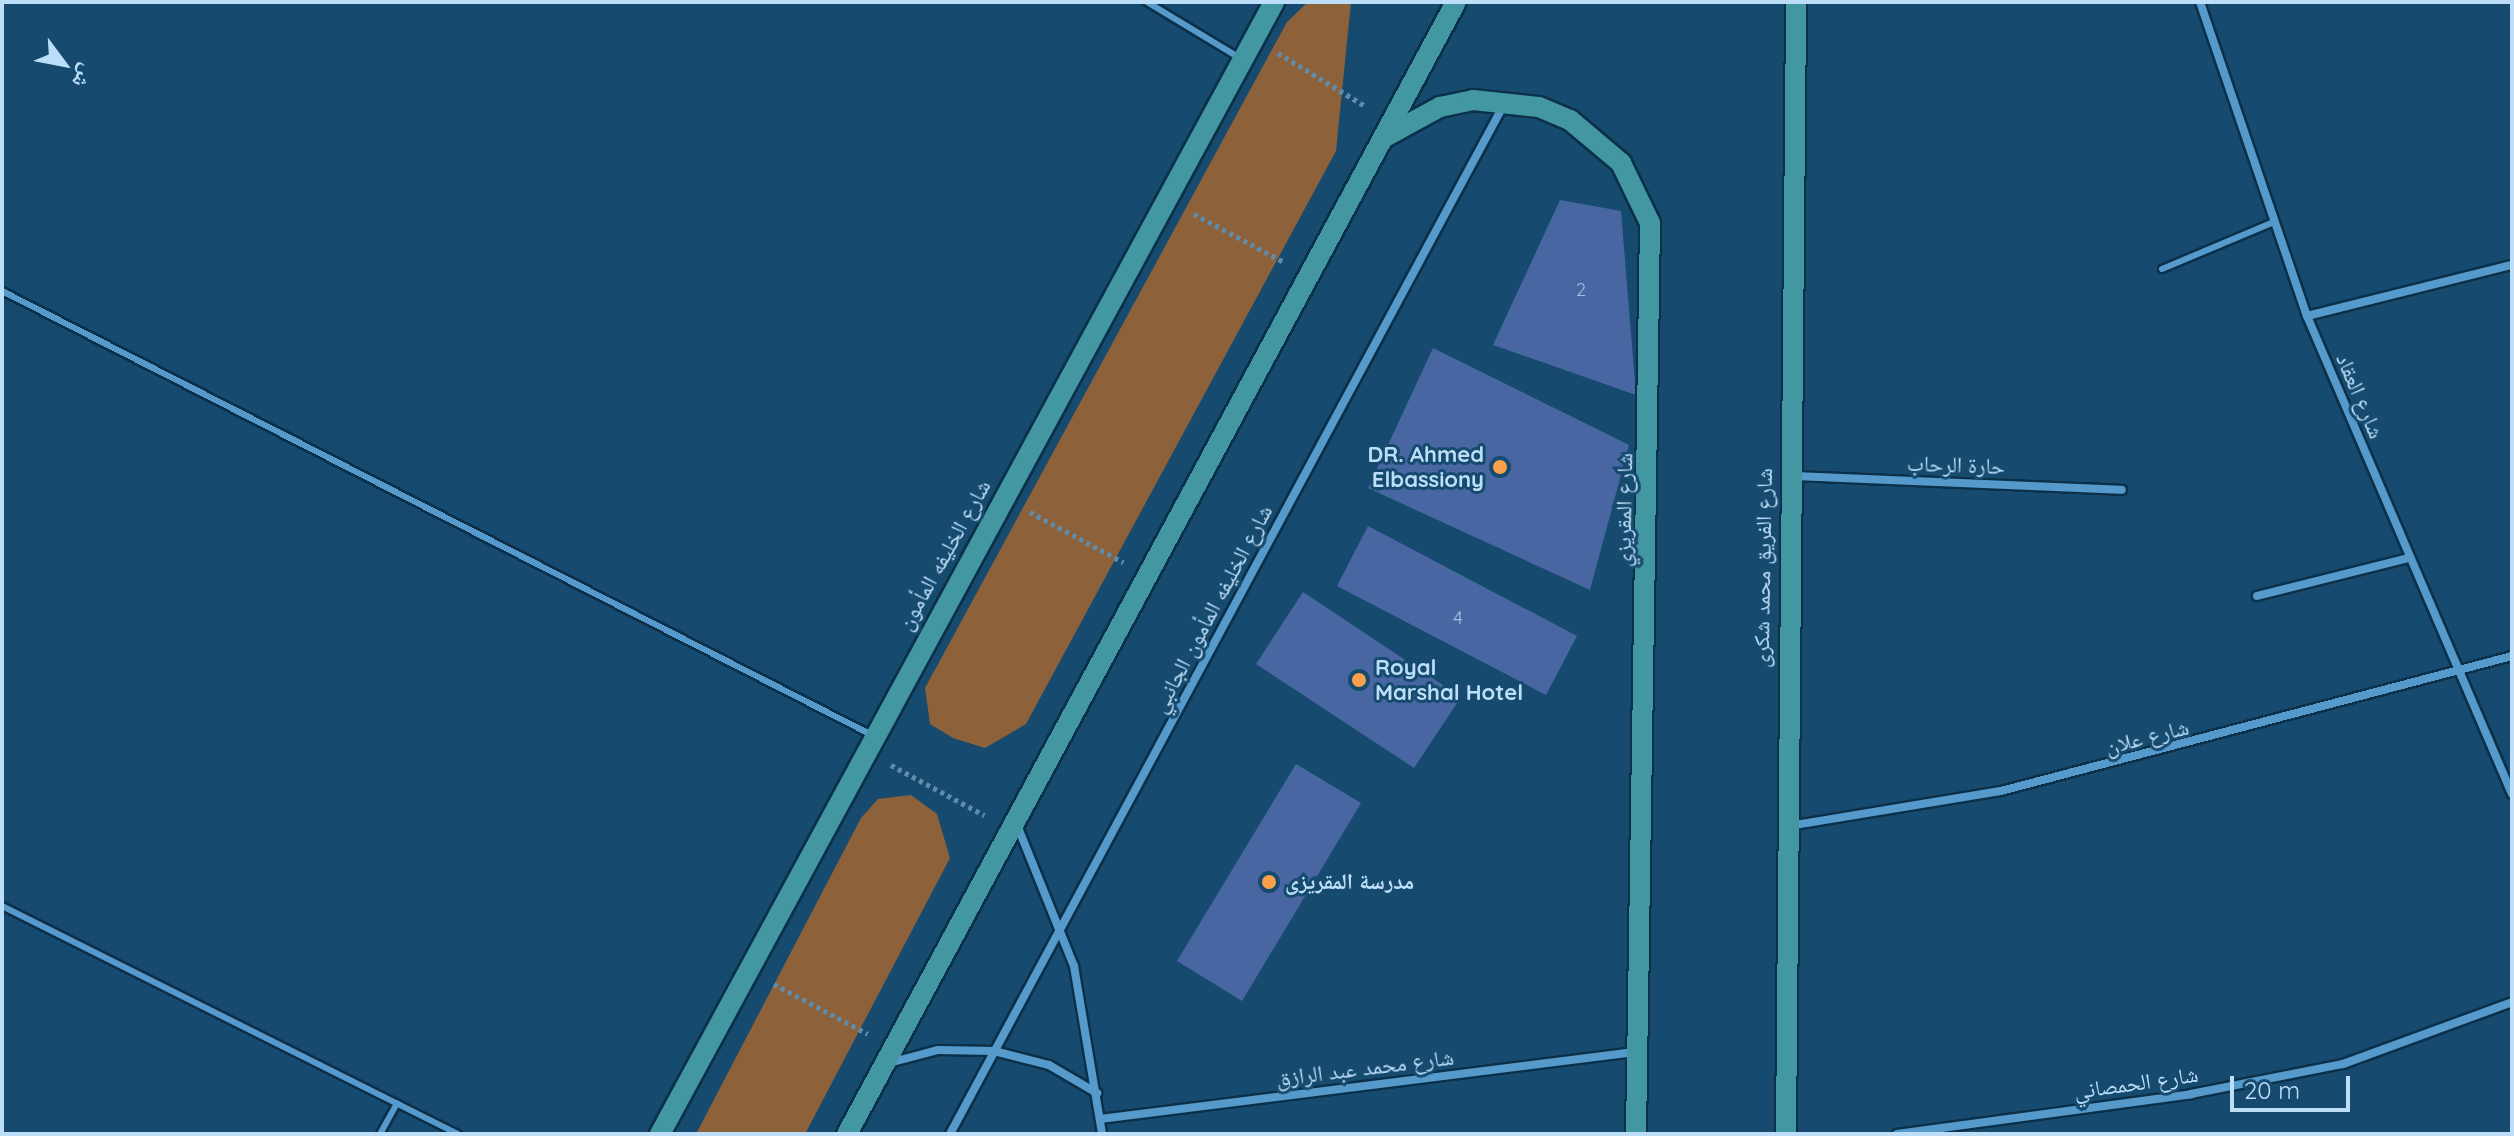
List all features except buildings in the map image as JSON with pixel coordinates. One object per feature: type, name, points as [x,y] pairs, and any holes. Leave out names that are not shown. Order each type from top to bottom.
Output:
[{"type":"main road","name":"شارع الخليفه المأمون","points":[[660,1134],[868,743],[1274,2]]},
{"type":"main road","points":[[847,1134],[1012,824],[1149,576],[1306,273],[1456,2]]},
{"type":"main road","name":"شارع الفريق محمد شكرى","points":[[1786,1134],[1784,827],[1796,2]]},
{"type":"main road","name":"شارع المقريزي","points":[[1386,130],[1440,107],[1506,100],[1570,120],[1597,139],[1639,192],[1650,223],[1636,1134]]},
{"type":"street","name":"شارع العقاد","points":[[2200,2],[2307,316],[2456,671],[2512,794]]},
{"type":"street","name":"شارع الخليفه المأمون الجانبي","points":[[950,1134],[1506,100]]},
{"type":"street","points":[[2307,316],[2512,265]]},
{"type":"street","name":"حارة الرحاب","points":[[1788,476],[2122,490]]},
{"type":"street","points":[[2257,596],[2408,558]]},
{"type":"street","name":"شارع علان","points":[[1784,827],[2001,791],[2512,656]]},
{"type":"street","points":[[1012,824],[1062,926],[1097,1093],[1102,1134]]},
{"type":"street","name":"شارع الحمصاني","points":[[1897,1134],[2191,1094],[2343,1064],[2512,1002]]},
{"type":"street","points":[[888,1056],[938,1050],[994,1051],[1049,1065],[1097,1093]]},
{"type":"street","name":"شارع محمد عبد الرازق","points":[[1100,1119],[1635,1052]]},
{"type":"lane","points":[[1147,2],[1243,60]]},
{"type":"lane","points":[[2162,269],[2274,222]]},
{"type":"lane","points":[[2,291],[868,743]]},
{"type":"lane","points":[[2,906],[458,1134]]},
{"type":"lane","points":[[380,1134],[397,1103]]},
{"type":"path","points":[[1253,38],[1386,130]]},
{"type":"path","points":[[1164,198],[1306,273]]},
{"type":"path","points":[[1003,498],[1149,576]]},
{"type":"path","points":[[868,743],[1012,824]]},
{"type":"path","points":[[748,969],[888,1056]]},
{"type":"shaded area","points":[[1308,2],[1351,2],[1336,151],[1026,724],[985,748],[953,738],[930,724],[925,688],[1287,22]]},
{"type":"shaded area","points":[[911,795],[937,814],[950,858],[805,1134],[696,1134],[861,818],[878,799]]},
{"type":"place","name":"DR. Ahmed Elbassiony","points":[[1500,467]]},
{"type":"place","name":"Royal Marshal Hotel","points":[[1359,680]]},
{"type":"place","name":"مدرسة المقريزى","points":[[1269,882]]}]
